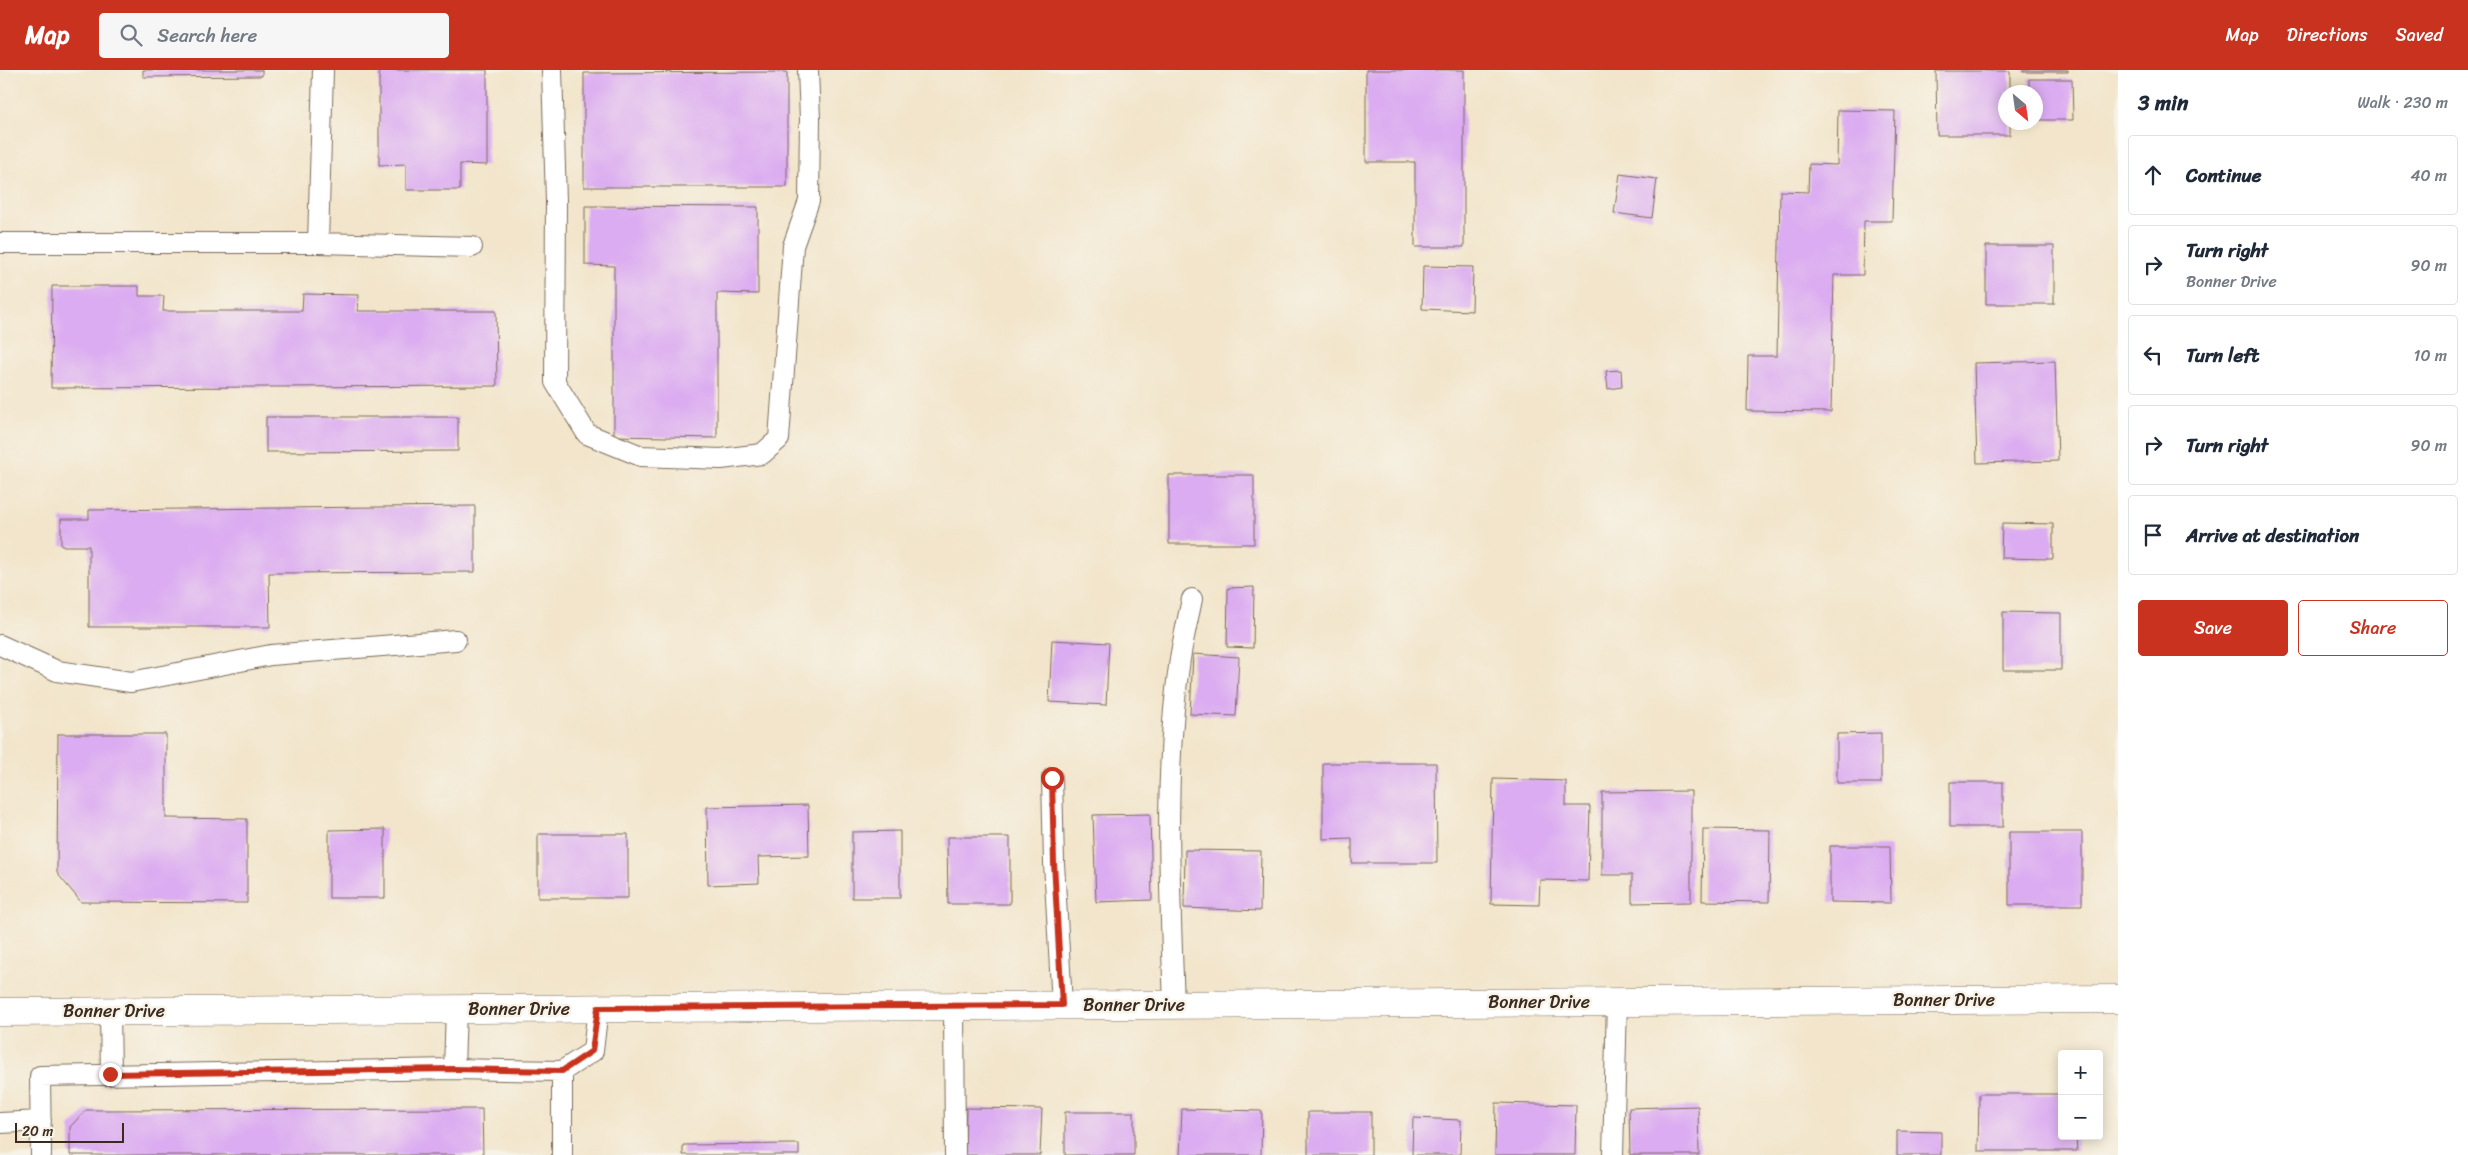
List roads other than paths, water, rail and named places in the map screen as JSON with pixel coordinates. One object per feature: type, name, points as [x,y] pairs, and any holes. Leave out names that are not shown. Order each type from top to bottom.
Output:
[{"type":"street","name":"Bonner Drive","points":[[0,1012],[2118,999]]},
{"type":"lane","points":[[318,243],[323,70]]},
{"type":"lane","points":[[552,70],[556,201],[555,382],[587,434],[641,456],[722,459],[762,454],[779,439],[793,246],[809,201],[810,119],[808,70]]},
{"type":"lane","points":[[0,243],[318,243],[472,247]]},
{"type":"lane","points":[[1174,1005],[1170,874],[1170,777],[1180,660],[1192,599]]},
{"type":"lane","points":[[0,645],[58,671],[131,682],[271,655],[456,640]]},
{"type":"lane","points":[[1052,778],[1054,863],[1062,1005]]},
{"type":"lane","points":[[1613,1155],[1617,1002]]},
{"type":"lane","points":[[954,1006],[955,1155]]},
{"type":"lane","points":[[41,1155],[40,1076],[454,1069],[562,1071],[592,1051],[598,1008]]},
{"type":"lane","points":[[454,1069],[456,1009]]},
{"type":"lane","points":[[110,1012],[110,1074]]},
{"type":"lane","points":[[562,1071],[562,1155]]},
{"type":"lane","points":[[0,1123],[41,1122]]}]
